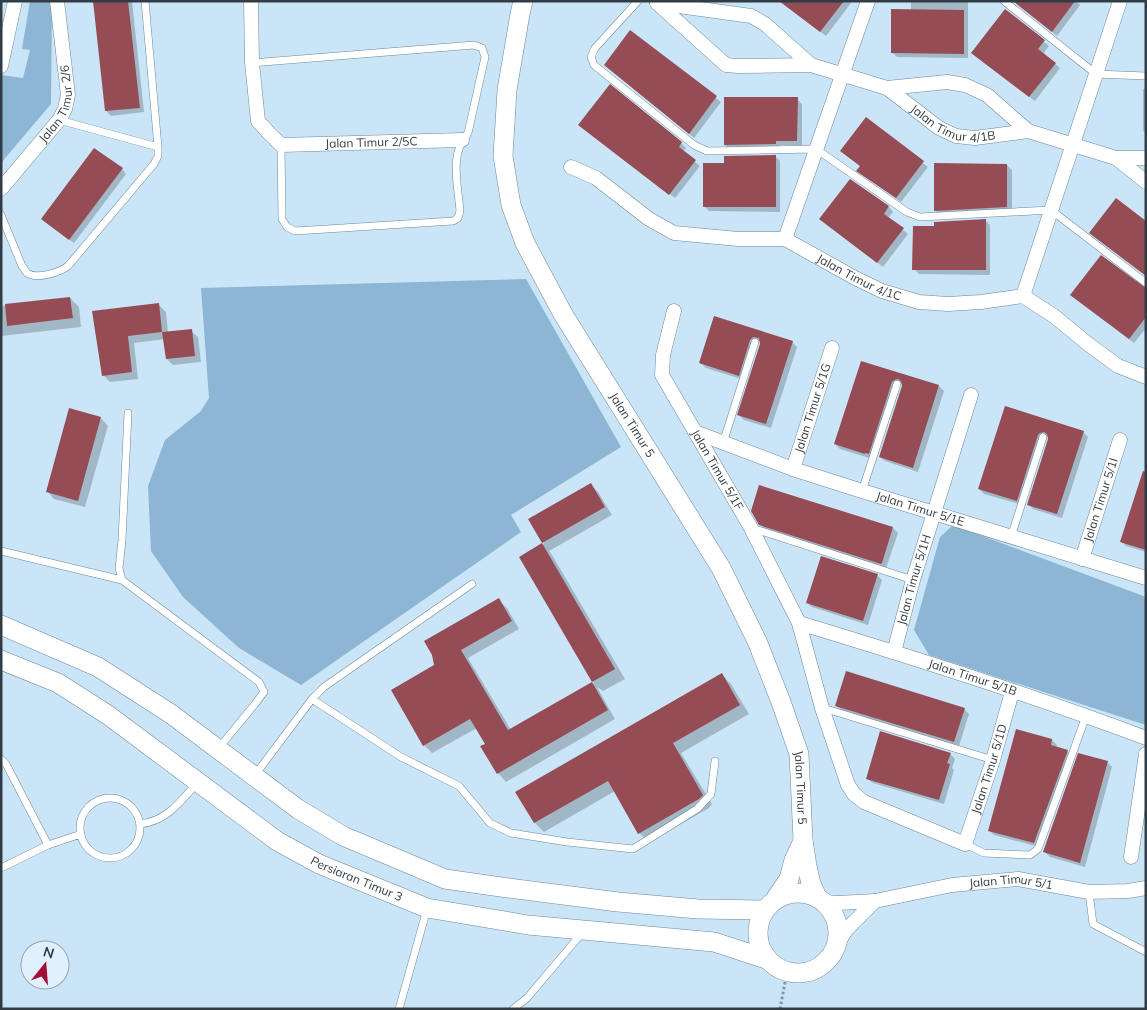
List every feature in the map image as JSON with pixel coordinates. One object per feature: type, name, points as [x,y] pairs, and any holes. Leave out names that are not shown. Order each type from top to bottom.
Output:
[{"type":"street","points":[[1,66],[15,1]]},
{"type":"street","name":"Jalan Timur 2/6","points":[[1,189],[59,120],[65,109],[68,95],[57,1]]},
{"type":"street","points":[[250,1],[252,63],[258,121],[266,132],[282,145]]},
{"type":"street","name":"Jalan Timur 5","points":[[523,1],[507,90],[503,156],[511,205],[525,243],[563,314],[721,568],[756,641],[781,702],[799,754],[803,840],[811,884],[820,900]]},
{"type":"street","points":[[785,239],[868,1]]},
{"type":"street","points":[[1120,1],[1023,296],[1054,316],[1118,366],[1146,377]]},
{"type":"street","name":"Jalan Timur 4/1B","points":[[655,2],[751,16],[765,24],[811,65]]},
{"type":"street","name":"Jalan Timur 4/1B","points":[[655,2],[726,65],[811,65],[887,88],[939,128],[956,136],[975,138],[1028,131]]},
{"type":"street","name":"Jalan Timur 4/1B","points":[[887,88],[947,82],[965,85],[987,95],[1028,131],[1116,158]]},
{"type":"street","name":"Jalan Timur 2/5C","points":[[282,145],[462,140]]},
{"type":"street","points":[[1116,158],[1146,158]]},
{"type":"street","points":[[1116,158],[1146,182]]},
{"type":"street","name":"Jalan Timur 4/1C","points":[[571,167],[596,178],[649,219],[674,233],[738,238],[785,239],[882,291],[919,302],[948,304],[981,302],[1023,296]]},
{"type":"street","name":"Jalan Timur 5/1F","points":[[674,311],[663,355],[662,375],[751,528],[799,623],[822,708],[848,785],[854,794],[864,802],[965,844]]},
{"type":"street","name":"Jalan Timur 5/1G","points":[[793,469],[832,348]]},
{"type":"street","name":"Jalan Timur 5/1H","points":[[894,652],[933,513],[971,395]]},
{"type":"street","name":"Jalan Timur 5/1E","points":[[695,432],[793,469],[1146,578]]},
{"type":"street","name":"Jalan Timur 5/1I","points":[[1082,559],[1120,440]]},
{"type":"street","name":"Jalan Timur 5/1B","points":[[799,623],[894,652],[1146,738]]},
{"type":"street","points":[[1,625],[98,667],[171,714],[298,809],[343,836],[445,879],[618,902],[698,909],[770,904],[789,893],[804,893],[828,906],[836,918],[839,931],[837,945]]},
{"type":"street","name":"Persiaran Timur 3","points":[[1,660],[58,683],[108,715],[277,841],[319,864],[427,908],[528,925],[714,942],[766,959]]},
{"type":"street","name":"Jalan Timur 5/1D","points":[[965,844],[993,760],[1012,692]]},
{"type":"street","points":[[1132,857],[1146,754]]},
{"type":"street","name":"Jalan Timur 5","points":[[770,904],[789,879],[794,860],[803,840]]},
{"type":"street","name":"Jalan Timur 5/1","points":[[820,900],[838,903],[875,901],[952,885],[1018,879],[1089,892],[1128,891],[1146,888]]},
{"type":"street","points":[[770,904],[759,921],[757,934],[760,947],[766,959],[775,967],[799,974],[812,971],[823,965],[831,956],[846,930],[875,901]]},
{"type":"lane","points":[[1,215],[22,266],[28,273],[35,275],[62,270],[68,266],[154,164],[158,156],[158,147],[145,1]]},
{"type":"lane","points":[[638,1],[595,48],[591,57],[594,65],[694,145],[707,151],[816,149],[907,212],[920,217],[1051,210],[1146,283]]},
{"type":"lane","points":[[1004,1],[1096,74],[1146,76]]},
{"type":"lane","points":[[252,63],[474,45],[482,48],[485,57],[468,133],[462,140],[456,158],[460,211],[458,218],[453,221],[295,231],[287,226],[282,218],[282,145]]},
{"type":"lane","points":[[59,120],[158,147]]},
{"type":"lane","points":[[723,443],[755,342]]},
{"type":"lane","points":[[862,491],[897,384]]},
{"type":"lane","points":[[122,580],[119,568],[128,412]]},
{"type":"lane","points":[[1011,536],[1042,436]]},
{"type":"lane","points":[[751,528],[913,580]]},
{"type":"lane","points":[[1,551],[122,580],[260,682],[264,692],[217,749]]},
{"type":"lane","points":[[255,776],[312,699],[324,687],[472,584]]},
{"type":"lane","points":[[312,699],[401,757],[459,786],[490,823],[511,833],[633,849],[698,809],[711,794],[715,761]]},
{"type":"lane","points":[[822,708],[993,760]]},
{"type":"lane","points":[[965,844],[984,853],[1030,855],[1038,849],[1086,716]]},
{"type":"lane","points":[[1,759],[6,764],[48,845]]},
{"type":"lane","points":[[140,824],[154,822],[173,810],[197,782]]},
{"type":"lane","points":[[106,798],[118,798],[129,804],[137,813],[140,824],[140,834],[136,844],[120,856],[105,857],[91,851],[84,843],[81,834],[81,822],[86,810],[94,802],[106,798]]},
{"type":"lane","points":[[1,868],[48,845],[81,834]]},
{"type":"lane","points":[[1089,892],[1092,924],[1146,952]]},
{"type":"lane","points":[[398,1009],[427,908]]},
{"type":"lane","points":[[513,1009],[527,998],[584,931]]},
{"type":"path","points":[[780,1009],[787,972]]},
{"type":"shaded area","points":[[30,1],[52,1],[51,104],[1,163],[1,75],[23,78],[30,50],[22,49]]},
{"type":"shaded area","points":[[526,279],[621,447],[511,515],[521,532],[301,685],[239,648],[183,597],[151,551],[148,486],[165,440],[201,411],[209,398],[201,288]]},
{"type":"shaded area","points":[[953,525],[1146,597],[1146,725],[929,655],[914,630],[940,537]]},
{"type":"building","points":[[93,1],[128,1],[140,108],[105,111]]},
{"type":"building","points":[[779,1],[844,1],[820,32]]},
{"type":"building","points":[[1013,1],[1075,1],[1052,32]]},
{"type":"building","points":[[891,9],[964,10],[964,54],[891,53]]},
{"type":"building","points":[[1005,9],[1045,40],[1038,49],[1056,63],[1029,97],[971,53]]},
{"type":"building","points":[[630,30],[717,96],[689,134],[604,65]]},
{"type":"building","points":[[610,84],[682,142],[679,147],[696,160],[669,195],[578,125]]},
{"type":"building","points":[[724,97],[798,97],[797,141],[776,141],[776,144],[724,145]]},
{"type":"building","points":[[866,117],[924,161],[896,198],[856,171],[860,166],[840,151]]},
{"type":"building","points":[[94,148],[123,168],[69,240],[41,219]]},
{"type":"building","points":[[776,155],[776,207],[703,207],[703,163],[724,163],[724,156]]},
{"type":"building","points":[[934,163],[1007,164],[1007,207],[934,211]]},
{"type":"building","points":[[850,179],[889,206],[884,214],[904,228],[877,263],[819,219]]},
{"type":"building","points":[[1116,198],[1146,221],[1146,276],[1089,233]]},
{"type":"building","points":[[986,219],[986,270],[912,270],[913,226],[934,226],[934,222]]},
{"type":"building","points":[[1101,255],[1146,288],[1146,317],[1129,339],[1070,295]]},
{"type":"building","points":[[70,297],[73,318],[7,326],[5,304]]},
{"type":"building","points":[[159,303],[162,332],[128,336],[132,372],[102,376],[92,311]]},
{"type":"building","points":[[714,316],[793,341],[766,424],[737,415],[760,344],[759,338],[753,337],[750,340],[739,376],[699,363]]},
{"type":"building","points":[[192,329],[195,356],[166,359],[162,332]]},
{"type":"building","points":[[861,361],[939,385],[913,468],[879,457],[902,386],[901,381],[898,379],[892,382],[869,454],[834,444]]},
{"type":"building","points":[[1005,406],[1084,431],[1057,514],[1027,505],[1048,439],[1047,434],[1044,432],[1038,435],[1017,501],[978,489]]},
{"type":"building","points":[[69,408],[101,417],[78,501],[46,492]]},
{"type":"building","points":[[1143,471],[1146,472],[1146,550],[1120,542]]},
{"type":"building","points":[[591,483],[605,507],[542,543],[528,519]]},
{"type":"building","points":[[759,485],[893,527],[882,563],[759,525],[751,511]]},
{"type":"building","points":[[542,543],[615,669],[592,682],[519,557]]},
{"type":"building","points":[[821,556],[878,574],[863,621],[806,603]]},
{"type":"building","points":[[499,598],[512,621],[461,650],[508,730],[592,682],[608,710],[497,774],[480,746],[485,744],[470,719],[423,746],[391,690],[434,665],[432,655],[424,641]]},
{"type":"building","points":[[846,671],[965,708],[954,742],[835,706]]},
{"type":"building","points":[[722,673],[740,705],[673,743],[703,795],[699,799],[638,834],[608,781],[534,823],[515,792]]},
{"type":"building","points":[[1016,729],[1052,739],[1051,745],[1068,750],[1034,843],[988,831]]},
{"type":"building","points":[[880,731],[951,753],[947,763],[950,764],[939,800],[866,779]]},
{"type":"building","points":[[1078,753],[1108,761],[1080,863],[1043,852]]}]
